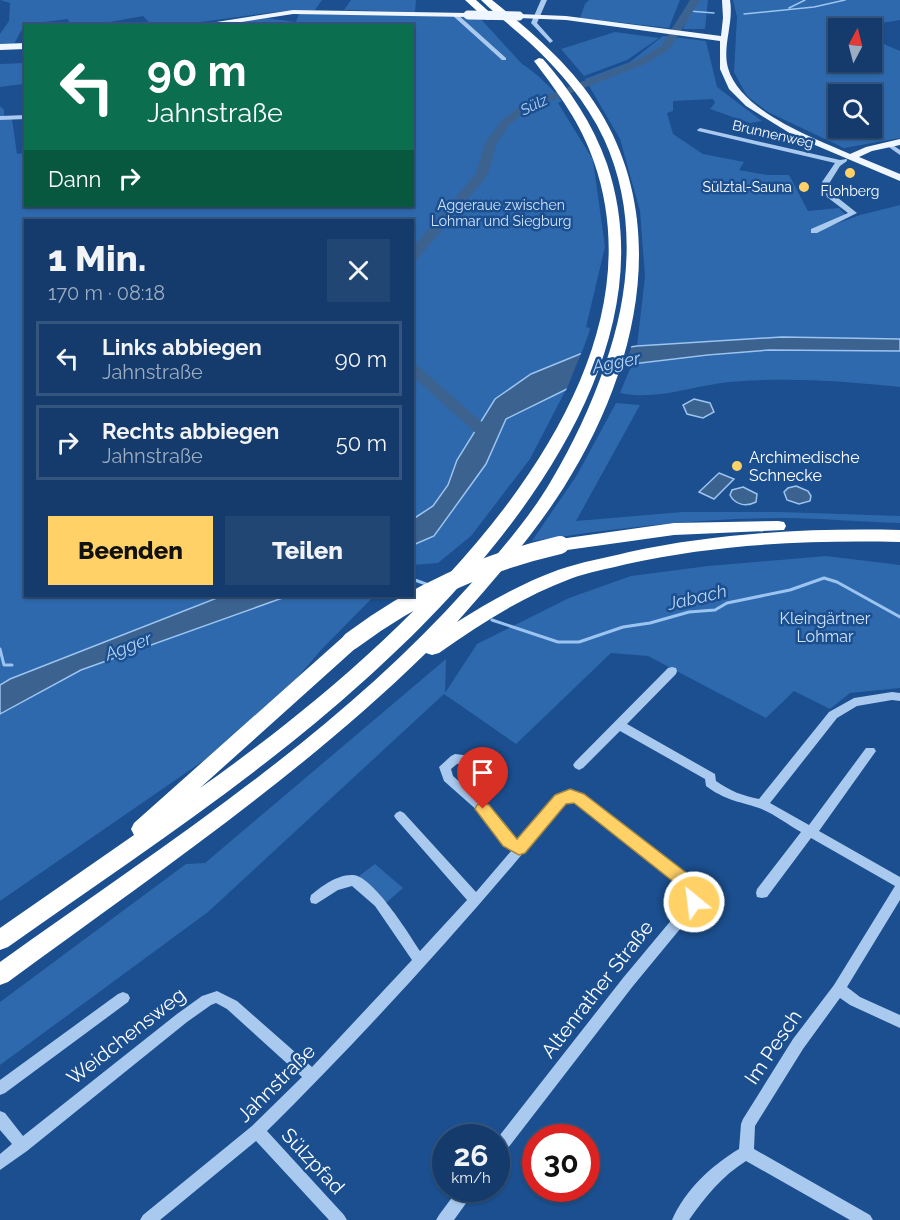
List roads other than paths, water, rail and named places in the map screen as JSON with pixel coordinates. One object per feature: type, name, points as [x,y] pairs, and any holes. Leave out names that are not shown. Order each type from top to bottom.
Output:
[{"type":"highway","points":[[0,940],[245,767],[345,687],[402,635],[484,546],[515,505],[550,452],[573,409],[586,381],[605,324],[614,267],[613,214],[603,166],[573,104],[553,77],[518,40],[470,0]]},
{"type":"highway","points":[[0,975],[264,783],[321,738],[393,674],[458,609],[508,552],[542,506],[573,455],[598,405],[613,370],[627,321],[634,260],[631,207],[625,183],[614,149],[586,98],[566,73],[531,38],[486,0]]},
{"type":"highway","points":[[497,0],[500,12]]},
{"type":"highway","points":[[86,879],[351,641],[408,601],[449,580],[514,556],[560,545],[636,533],[712,527],[817,526],[900,530]]},
{"type":"highway","points":[[393,674],[498,605],[564,575],[601,564],[665,550],[758,538],[807,535],[900,536]]},
{"type":"main road","points":[[726,0],[729,12],[724,69],[731,84],[744,100],[779,124],[900,178]]},
{"type":"main road","points":[[208,24],[285,12],[454,14],[566,18],[688,35],[727,34]]},
{"type":"main road","points":[[0,47],[24,46]]},
{"type":"main road","points":[[851,157],[900,142]]},
{"type":"street","points":[[544,0],[536,16],[535,26],[550,41]]},
{"type":"street","points":[[454,14],[504,59]]},
{"type":"street","points":[[0,118],[24,117]]},
{"type":"street","name":"Brunnenweg","points":[[700,130],[840,162]]},
{"type":"street","points":[[888,144],[900,153]]},
{"type":"street","points":[[814,231],[853,213],[830,195],[826,182],[840,162],[851,157]]},
{"type":"street","points":[[579,765],[672,671]]},
{"type":"street","points":[[762,804],[833,716],[854,702],[892,696],[900,697]]},
{"type":"street","points":[[618,724],[711,777],[710,783],[725,794],[744,802],[762,804],[900,884]]},
{"type":"street","points":[[762,893],[870,751]]},
{"type":"street","points":[[467,759],[455,759],[445,767],[448,778],[483,809],[509,842],[519,848]]},
{"type":"street","name":"Jahnstraße","points":[[148,1220],[257,1131],[312,1077],[475,900],[561,800],[570,796]]},
{"type":"street","name":"Altenrather Straße","points":[[510,1134],[694,902],[696,894],[691,886],[579,798],[570,796]]},
{"type":"street","points":[[400,816],[475,900]]},
{"type":"street","points":[[316,899],[343,880],[354,880],[380,902],[419,960]]},
{"type":"street","name":"Im Pesch","points":[[746,1152],[748,1124],[798,1044],[839,989],[900,889]]},
{"type":"street","points":[[839,989],[855,1001],[900,1022]]},
{"type":"street","name":"Weidchensweg","points":[[0,1163],[182,1018],[207,1000],[217,997],[232,1005],[312,1077]]},
{"type":"street","name":"Weidchensweg","points":[[0,1088],[123,998]]},
{"type":"street","points":[[0,1118],[22,1146]]},
{"type":"street","name":"Sülzpfad","points":[[257,1131],[339,1220]]},
{"type":"street","points":[[680,1220],[701,1189],[722,1166],[746,1152],[865,1220]]},
{"type":"street","points":[[444,1220],[458,1202]]},
{"type":"water","name":"Agger","points":[[782,337],[900,339],[900,351],[769,350],[632,364],[567,389],[506,419],[486,464],[434,536],[414,545],[414,518],[433,506],[448,485],[457,460],[495,399],[531,374],[580,354],[637,346]]},
{"type":"water","points":[[694,399],[710,403],[714,412],[703,418],[687,414],[683,405]]},
{"type":"water","points":[[719,473],[734,479],[714,499],[699,492]]},
{"type":"water","points":[[796,486],[808,491],[811,496],[810,501],[799,504],[787,500],[784,492]]},
{"type":"water","points":[[743,487],[757,494],[756,502],[741,504],[732,498],[730,495],[732,490]]},
{"type":"water","name":"Agger","points":[[219,597],[285,597],[81,670],[0,714],[0,685],[10,679]]},
{"type":"waterway","name":"Sülz","points":[[414,255],[481,176],[491,143],[505,123],[524,108],[641,62],[665,48],[695,0]]},
{"type":"waterway","points":[[789,8],[805,0]]},
{"type":"waterway","points":[[744,14],[814,7],[845,0]]},
{"type":"waterway","points":[[689,11],[714,13]]},
{"type":"waterway","name":"Sülz","points":[[414,370],[486,434]]},
{"type":"waterway","name":"Jabach","points":[[492,620],[558,642],[579,642],[623,627],[650,623],[689,612],[715,610],[727,603],[790,590],[824,578],[837,582],[900,617]]},
{"type":"waterway","name":"Jabach","points":[[414,580],[426,584]]},
{"type":"waterway","points":[[0,649],[4,665],[12,665]]},
{"type":"place","name":"Flohberg","points":[[850,173]]},
{"type":"place","name":"Sülztal-Sauna","points":[[804,187]]},
{"type":"place","name":"Archimedische Schnecke","points":[[737,466]]},
{"type":"park label","name":"Aggeraue zwischen Lohmar und Siegburg","points":[[501,214]]},
{"type":"park label","name":"Kleingärtner Lohmar","points":[[825,627]]}]
